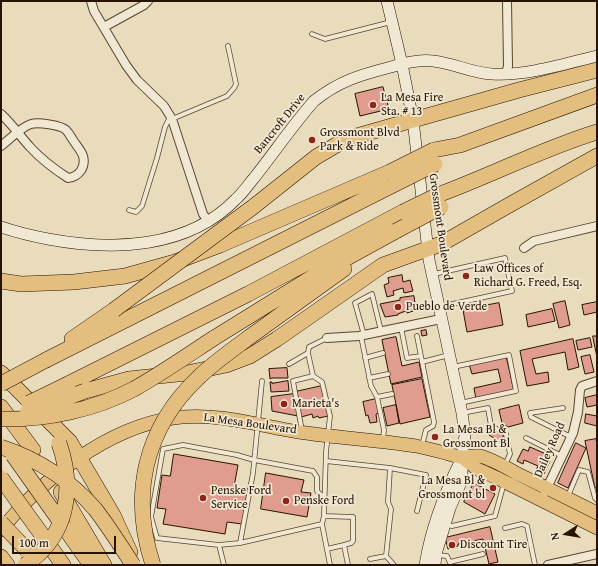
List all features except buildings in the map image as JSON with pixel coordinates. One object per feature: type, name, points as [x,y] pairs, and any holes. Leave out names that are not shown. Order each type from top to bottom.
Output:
[{"type":"highway","points":[[46,360],[57,348],[114,310],[253,207],[316,157],[338,144],[360,135],[519,90],[597,70]]},
{"type":"highway","points":[[1,384],[434,157],[460,145],[597,95]]},
{"type":"highway","points":[[153,565],[144,532],[142,504],[143,481],[147,464],[152,445],[170,410],[198,377],[248,338],[440,201],[478,180],[552,148],[597,132]]},
{"type":"highway","points":[[1,419],[25,414],[85,391],[129,379],[195,371],[226,365],[250,356],[277,339],[383,265],[441,244],[597,156]]},
{"type":"highway","points":[[1,281],[21,284],[74,282],[125,276],[175,262],[390,179]]},
{"type":"highway","points":[[1,419],[248,294],[403,212],[440,201]]},
{"type":"highway","points":[[1,419],[36,418],[64,414],[110,399],[133,389],[314,276],[396,231]]},
{"type":"highway","points":[[1,373],[70,442],[113,515],[134,565]]},
{"type":"highway","points":[[1,388],[22,402],[44,420],[59,443],[66,468],[67,492],[60,524],[42,552],[26,565]]},
{"type":"highway","points":[[1,407],[61,491],[104,565]]},
{"type":"highway","points":[[1,439],[7,451],[91,565]]},
{"type":"highway","points":[[7,451],[29,458],[74,488],[103,520],[134,565]]},
{"type":"highway","points":[[1,478],[63,565]]},
{"type":"highway","points":[[1,523],[40,565]]},
{"type":"highway","points":[[1,557],[7,565]]},
{"type":"main road","name":"Grossmont Boulevard","points":[[387,1],[402,64],[413,120],[427,249],[461,408],[464,435],[462,480],[450,508],[435,560]]},
{"type":"main road","name":"Bancroft Drive","points":[[1,227],[31,236],[90,245],[122,246],[169,238],[192,230],[208,221],[236,199],[314,101],[340,83],[362,74],[419,60],[433,60],[484,73],[506,74],[521,73],[597,56]]},
{"type":"main road","name":"La Mesa Boulevard","points":[[1,530],[32,497],[79,458],[119,435],[138,427],[173,418],[211,417],[302,432],[422,447],[462,457],[479,456],[504,467],[544,494],[596,520]]},
{"type":"main road","name":"Grossmont Boulevard","points":[[425,565],[433,528],[442,501],[462,457]]},
{"type":"main road","name":"La Mesa Boulevard","points":[[462,457],[477,469],[505,482],[544,494],[567,498],[596,520]]},
{"type":"street","points":[[91,1],[126,65],[141,85],[164,106],[171,118],[203,214],[208,221]]},
{"type":"street","points":[[104,27],[144,5],[148,1]]},
{"type":"street","points":[[506,74],[508,66],[507,1]]},
{"type":"street","points":[[1,114],[18,132],[29,146],[44,161],[68,178],[76,176],[84,163],[83,156],[67,130],[61,127],[30,124],[18,132],[1,146]]},
{"type":"street","points":[[524,248],[534,241],[597,226]]},
{"type":"street","points":[[327,338],[363,336],[441,319]]},
{"type":"street","name":"Dailey Road","points":[[544,494],[572,437],[578,412],[580,390],[582,386],[597,382]]},
{"type":"street","points":[[548,565],[571,562],[597,554]]},
{"type":"lane","points":[[312,34],[325,40],[392,22]]},
{"type":"lane","points":[[129,210],[136,212],[142,206],[162,137],[171,118],[227,96],[236,84],[228,46]]},
{"type":"lane","points":[[432,274],[505,258],[512,291],[439,307]]},
{"type":"lane","points":[[381,332],[372,294],[355,303],[363,336],[365,358],[371,386],[377,397],[384,430],[383,442]]},
{"type":"lane","points":[[401,328],[407,358],[421,356]]},
{"type":"lane","points":[[417,336],[434,422],[433,426],[426,430],[422,447]]},
{"type":"lane","points":[[327,338],[309,347],[308,353],[313,376],[322,382],[330,416],[326,461],[324,516],[322,524],[330,565]]},
{"type":"lane","points":[[289,364],[308,353]]},
{"type":"lane","points":[[365,358],[383,353]]},
{"type":"lane","points":[[422,362],[450,355]]},
{"type":"lane","points":[[452,367],[509,355],[516,391],[461,408]]},
{"type":"lane","points":[[370,378],[388,374]]},
{"type":"lane","points":[[302,432],[293,381],[313,376]]},
{"type":"lane","points":[[240,543],[253,473],[262,381]]},
{"type":"lane","points":[[377,397],[392,394]]},
{"type":"lane","points":[[461,408],[488,408],[492,426],[506,434],[510,454],[504,467]]},
{"type":"lane","points":[[563,408],[530,413],[531,417],[572,437]]},
{"type":"lane","points":[[526,438],[562,457]]},
{"type":"lane","points":[[322,524],[240,543],[219,544],[157,538],[151,517],[163,449],[183,445],[237,454],[254,460],[313,471],[317,477],[317,491],[324,499]]},
{"type":"lane","points":[[326,461],[390,468],[426,475],[417,511]]},
{"type":"lane","points":[[386,556],[392,509],[388,502],[390,468]]},
{"type":"lane","points":[[567,498],[579,470],[588,472],[595,498],[597,500]]},
{"type":"lane","points":[[445,524],[452,526],[496,516],[502,488],[505,482]]},
{"type":"lane","points":[[324,516],[353,517],[353,541],[351,543],[327,549]]},
{"type":"lane","points":[[505,528],[522,524],[527,526],[535,565]]},
{"type":"lane","points":[[219,544],[224,565]]},
{"type":"lane","points":[[344,545],[348,565]]},
{"type":"lane","points":[[435,560],[447,556],[451,563],[483,554]]},
{"type":"lane","points":[[370,559],[386,556]]},
{"type":"lane","points":[[386,556],[394,563],[394,565]]},
{"type":"place","name":"La Mesa Fire Sta. # 13","points":[[373,105]]},
{"type":"place","name":"Grossmont Blvd Park & Ride","points":[[312,140]]},
{"type":"place","name":"Law Offices of Richard G. Freed, Esq.","points":[[466,276]]},
{"type":"place","name":"Pueblo de Verde","points":[[398,307]]},
{"type":"place","name":"Marieta's","points":[[284,404]]},
{"type":"place","name":"La Mesa Bl & Grossmont Bl","points":[[435,437]]},
{"type":"place","name":"La Mesa Bl & Grossmont bl","points":[[493,488]]},
{"type":"place","name":"Penske Ford Service","points":[[203,498]]},
{"type":"place","name":"Penske Ford","points":[[286,501]]},
{"type":"place","name":"Discount Tire","points":[[452,545]]}]
